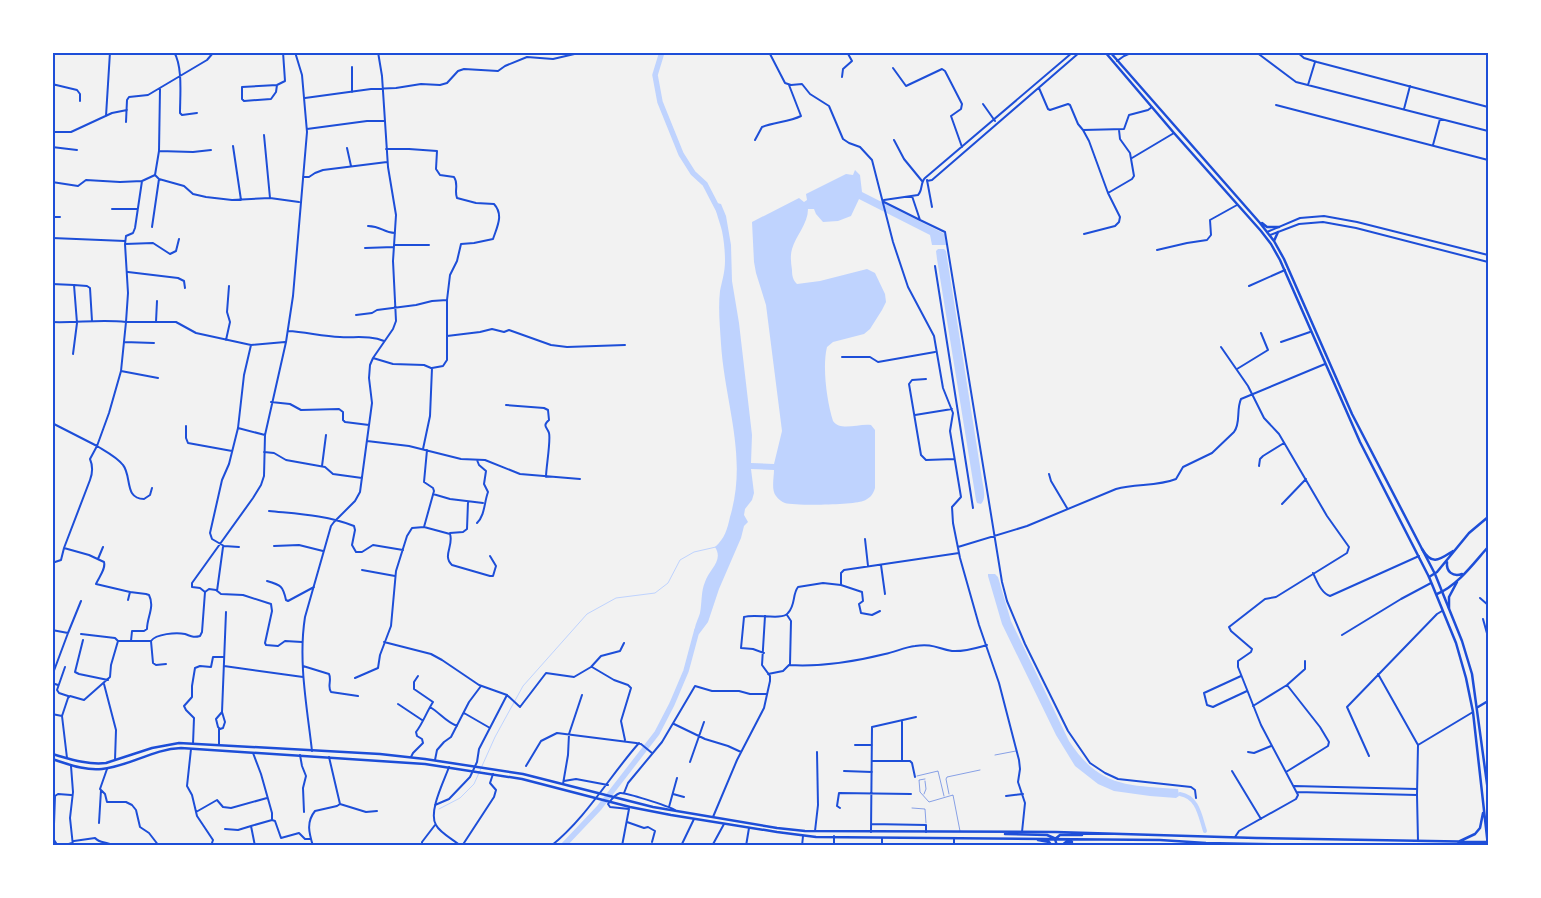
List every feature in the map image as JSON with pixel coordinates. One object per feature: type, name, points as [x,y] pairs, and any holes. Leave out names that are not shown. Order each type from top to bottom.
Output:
[{"type":"main road","points":[[213,53],[231,52]]},
{"type":"main road","points":[[52,754],[97,764],[166,744],[193,744],[411,757],[523,774],[622,799],[713,817],[778,828],[815,831],[1022,832],[1488,843],[1472,712],[1462,660],[1444,610],[1429,576],[1360,442],[1310,332],[1285,270],[1271,244],[1238,204],[1105,52]]},
{"type":"main road","points":[[1110,52],[1260,223],[1274,241],[1289,268],[1358,426],[1422,550],[1449,608],[1470,666],[1478,707],[1488,790]]},
{"type":"main road","points":[[1260,223],[1267,227],[1279,227]]},
{"type":"main road","points":[[1274,241],[1278,232]]},
{"type":"main road","points":[[1429,576],[1434,574],[1469,534],[1488,517]]},
{"type":"main road","points":[[1437,594],[1463,575],[1488,547]]},
{"type":"main road","points":[[1422,550],[1427,557],[1434,560],[1442,559],[1456,550]]},
{"type":"main road","points":[[1448,558],[1447,566],[1451,573],[1458,575],[1466,572]]},
{"type":"main road","points":[[1449,608],[1451,591],[1463,575]]},
{"type":"main road","points":[[1478,707],[1488,702]]},
{"type":"main road","points":[[52,759],[94,769],[107,768],[167,749],[191,748],[377,760],[449,767],[494,774],[593,797],[629,808],[803,836],[1055,839],[1081,841]]},
{"type":"main road","points":[[372,754],[376,756],[377,760]]},
{"type":"main road","points":[[1457,843],[1475,834],[1480,828],[1484,811]]},
{"type":"main road","points":[[991,832],[1047,835],[1055,839]]},
{"type":"main road","points":[[1024,839],[1046,841],[1054,846],[1055,839],[1060,835],[1099,834]]},
{"type":"main road","points":[[1061,846],[1066,842],[1081,841],[1170,841],[1360,846]]},
{"type":"street","points":[[106,116],[110,52]]},
{"type":"street","points":[[174,52],[177,58],[179,76],[180,113],[182,115],[197,113]]},
{"type":"street","points":[[277,85],[276,92],[271,99],[244,101],[242,99],[242,87],[277,85],[285,81],[283,52]]},
{"type":"street","points":[[205,592],[200,588],[192,587],[192,584],[261,485],[264,476],[264,434],[286,342],[293,296],[303,176],[306,129],[305,98],[302,75],[295,52]]},
{"type":"street","points":[[312,751],[303,666],[304,617],[332,526],[336,519],[358,497],[372,403],[369,374],[373,358],[395,326],[396,308],[393,262],[396,209],[391,190],[386,149],[378,52]]},
{"type":"street","points":[[305,98],[421,84],[440,85],[447,83],[458,70],[498,71],[522,59],[553,59],[583,52]]},
{"type":"street","points":[[756,140],[762,127],[801,116],[789,85],[782,80],[768,52]]},
{"type":"street","points":[[842,77],[844,69],[852,61],[848,52]]},
{"type":"street","points":[[926,180],[1073,52]]},
{"type":"street","points":[[922,181],[932,180],[1080,52]]},
{"type":"street","points":[[1117,61],[1133,52]]},
{"type":"street","points":[[1256,52],[1291,79],[1308,85],[1488,131]]},
{"type":"street","points":[[1298,52],[1304,58],[1315,62],[1488,107]]},
{"type":"street","points":[[126,122],[129,97],[144,96],[160,89],[207,60],[213,53]]},
{"type":"street","points":[[1308,85],[1315,62]]},
{"type":"street","points":[[352,68],[352,92]]},
{"type":"street","points":[[893,68],[906,86],[942,69],[944,71],[962,104],[961,109],[951,116],[962,147]]},
{"type":"street","points":[[52,96],[53,84],[77,90],[80,94],[80,101]]},
{"type":"street","points":[[789,85],[802,84],[810,94],[829,106],[844,138],[849,143],[860,147],[871,158],[884,201],[892,242],[908,287],[933,333],[944,392],[952,409],[953,418],[950,428],[960,497],[952,507],[951,512],[959,553],[1017,751],[1020,769],[1018,782],[1025,803],[1022,832]]},
{"type":"street","points":[[1404,109],[1410,86]]},
{"type":"street","points":[[1039,87],[1048,109],[1070,105],[1078,124],[1089,141],[1108,193],[1120,217],[1119,222],[1110,228],[1084,234]]},
{"type":"street","points":[[155,175],[158,152],[160,89]]},
{"type":"street","points":[[983,104],[997,124]]},
{"type":"street","points":[[1276,105],[1488,160]]},
{"type":"street","points":[[1083,130],[1095,128],[1119,130],[1126,127],[1129,115],[1148,110],[1152,107]]},
{"type":"street","points":[[52,132],[71,132],[106,116],[127,110]]},
{"type":"street","points":[[1433,145],[1440,119]]},
{"type":"street","points":[[306,129],[367,121],[384,121]]},
{"type":"street","points":[[1108,193],[1133,178],[1132,158],[1127,147],[1120,139],[1119,130]]},
{"type":"street","points":[[1132,158],[1174,133]]},
{"type":"street","points":[[264,136],[270,198]]},
{"type":"street","points":[[884,201],[920,194],[922,181],[904,159],[894,140]]},
{"type":"street","points":[[233,146],[240,200]]},
{"type":"street","points":[[52,147],[77,150]]},
{"type":"street","points":[[347,148],[351,166]]},
{"type":"street","points":[[373,358],[393,364],[424,365],[432,368],[445,364],[447,360],[447,300],[450,276],[457,261],[461,244],[474,244],[493,239],[499,224],[498,209],[494,204],[476,203],[457,198],[455,193],[456,180],[454,177],[440,175],[436,169],[437,152],[409,148],[386,149]]},
{"type":"street","points":[[158,152],[211,150]]},
{"type":"street","points":[[303,176],[308,177],[323,170],[388,162]]},
{"type":"street","points":[[155,175],[159,179],[184,186],[193,194],[206,197],[240,200],[270,198],[300,202]]},
{"type":"street","points":[[52,182],[78,186],[86,180],[142,181],[155,175]]},
{"type":"street","points":[[152,227],[159,179]]},
{"type":"street","points":[[926,180],[932,207]]},
{"type":"street","points":[[52,564],[61,560],[90,480],[92,470],[90,459],[97,446],[109,413],[121,371],[126,322],[128,272],[125,242],[128,235],[134,231],[142,181]]},
{"type":"street","points":[[912,196],[920,220]]},
{"type":"street","points":[[884,201],[945,232],[1002,582],[1015,622],[1068,731],[1090,763],[1105,773],[1118,779],[1191,787],[1195,790],[1196,798]]},
{"type":"street","points":[[1157,250],[1184,243],[1207,240],[1211,236],[1210,220],[1238,204]]},
{"type":"street","points":[[112,209],[138,209]]},
{"type":"street","points":[[1268,234],[1300,218],[1324,216],[1358,222],[1488,255]]},
{"type":"street","points":[[52,220],[54,217],[60,217]]},
{"type":"street","points":[[1268,234],[1299,224],[1323,222],[1356,228],[1488,262]]},
{"type":"street","points":[[368,226],[379,226],[386,232],[395,233]]},
{"type":"street","points":[[1406,241],[1408,234]]},
{"type":"street","points":[[52,238],[153,243],[170,254],[176,251],[179,238]]},
{"type":"street","points":[[365,248],[429,245]]},
{"type":"street","points":[[935,266],[974,508]]},
{"type":"street","points":[[1249,286],[1285,270]]},
{"type":"street","points":[[128,272],[178,278],[184,281],[185,288]]},
{"type":"street","points":[[52,284],[87,286],[90,288],[92,321]]},
{"type":"street","points":[[73,354],[76,323],[74,285]]},
{"type":"street","points":[[226,340],[230,322],[226,312],[229,286]]},
{"type":"street","points":[[356,315],[432,300],[447,300]]},
{"type":"street","points":[[156,322],[157,301]]},
{"type":"street","points":[[52,322],[76,323],[105,320],[176,322],[191,332],[251,345],[286,342]]},
{"type":"street","points":[[446,336],[492,329],[504,332],[509,330],[551,345],[566,347],[625,345]]},
{"type":"street","points":[[288,331],[339,337],[375,338],[384,342]]},
{"type":"street","points":[[1281,342],[1310,332]]},
{"type":"street","points":[[1237,369],[1268,350],[1261,333]]},
{"type":"street","points":[[124,342],[154,343]]},
{"type":"street","points":[[239,547],[224,546],[212,539],[210,533],[222,480],[238,428],[244,375],[251,345]]},
{"type":"street","points":[[1221,347],[1237,369],[1264,418],[1275,428],[1327,516],[1349,547],[1347,553],[1276,597],[1265,599],[1230,625],[1230,631],[1252,649],[1252,652],[1238,661],[1238,667],[1271,746],[1297,792],[1296,799],[1239,831],[1235,838]]},
{"type":"street","points":[[842,357],[870,357],[878,362],[936,352]]},
{"type":"street","points":[[958,547],[1039,522],[1066,508],[1125,486],[1155,484],[1176,479],[1183,467],[1206,457],[1234,432],[1237,428],[1241,399],[1325,364]]},
{"type":"street","points":[[424,527],[433,494],[432,488],[424,482],[432,368]]},
{"type":"street","points":[[121,371],[158,378]]},
{"type":"street","points":[[926,379],[912,380],[910,382],[922,458],[926,460],[954,458]]},
{"type":"street","points":[[271,402],[290,404],[302,410],[339,409],[343,412],[345,422],[369,425]]},
{"type":"street","points":[[506,404],[548,410],[549,419],[545,427],[549,432],[546,477]]},
{"type":"street","points":[[915,415],[952,409]]},
{"type":"street","points":[[52,423],[97,446],[122,463],[127,470],[128,484],[134,496],[144,499],[150,495],[152,488]]},
{"type":"street","points":[[186,426],[188,443],[196,446],[223,448],[232,451]]},
{"type":"street","points":[[238,428],[264,434]]},
{"type":"street","points":[[322,466],[326,435]]},
{"type":"street","points":[[367,441],[425,449],[461,459],[485,460],[520,474],[580,479]]},
{"type":"street","points":[[1259,466],[1263,456],[1284,443]]},
{"type":"street","points":[[264,452],[274,453],[286,460],[322,466],[333,474],[362,478]]},
{"type":"street","points":[[477,460],[479,465],[486,471],[484,484],[488,492],[482,516],[477,523]]},
{"type":"street","points":[[1049,474],[1066,508]]},
{"type":"street","points":[[1282,504],[1306,479]]},
{"type":"street","points":[[433,494],[484,503]]},
{"type":"street","points":[[355,678],[378,668],[390,626],[396,576],[410,529],[424,527],[448,532],[463,532],[467,529],[468,501]]},
{"type":"street","points":[[269,511],[336,519],[354,526],[352,546],[356,552],[362,552],[373,546],[403,550]]},
{"type":"street","points":[[448,532],[451,539],[448,560],[452,565],[493,576],[496,566],[490,556]]},
{"type":"street","points":[[865,539],[868,566]]},
{"type":"street","points":[[274,546],[298,545],[324,551]]},
{"type":"street","points":[[217,591],[224,546]]},
{"type":"street","points":[[98,559],[103,547]]},
{"type":"street","points":[[64,548],[89,555],[104,562],[105,567],[96,584],[149,595],[151,613],[147,619],[147,629],[144,631],[132,631],[131,641]]},
{"type":"street","points":[[841,585],[842,570],[959,553]]},
{"type":"street","points":[[1313,573],[1322,589],[1330,596],[1419,556]]},
{"type":"street","points":[[880,565],[885,594]]},
{"type":"street","points":[[362,570],[396,576]]},
{"type":"street","points":[[267,580],[283,588],[286,592],[286,600],[288,601],[314,586]]},
{"type":"street","points":[[764,653],[753,649],[741,648],[744,617],[781,617],[787,615],[793,605],[795,591],[798,587],[823,583],[841,585],[862,592],[861,613],[872,615],[880,611]]},
{"type":"street","points":[[1342,635],[1401,598],[1432,583]]},
{"type":"street","points":[[205,592],[209,589],[221,594],[244,595],[271,604],[272,611],[265,642],[266,645],[278,646],[285,641],[302,642]]},
{"type":"street","points":[[128,600],[130,592]]},
{"type":"street","points":[[81,634],[115,638],[118,641],[151,641],[157,636],[162,635],[186,634],[192,637],[200,636],[202,632],[205,592]]},
{"type":"street","points":[[1480,598],[1488,605]]},
{"type":"street","points":[[52,676],[81,601]]},
{"type":"street","points":[[1369,756],[1347,708],[1437,614],[1444,610]]},
{"type":"street","points":[[219,729],[222,729],[225,725],[222,712],[226,612]]},
{"type":"street","points":[[768,674],[783,671],[789,665],[791,621],[787,615]]},
{"type":"street","points":[[713,817],[741,752],[762,714],[770,681],[762,665],[765,616]]},
{"type":"street","points":[[1483,619],[1488,637]]},
{"type":"street","points":[[52,630],[68,633]]},
{"type":"street","points":[[83,640],[75,669],[76,673],[108,680]]},
{"type":"street","points":[[65,667],[58,685],[58,692],[69,697],[84,700],[104,684],[111,675],[111,665],[118,641]]},
{"type":"street","points":[[151,641],[152,663],[156,665],[166,664]]},
{"type":"street","points":[[384,642],[431,654],[448,663],[458,672],[481,686],[507,695],[520,707],[546,672],[573,677],[591,667],[601,656],[620,651],[624,643]]},
{"type":"street","points":[[789,665],[831,665],[915,646],[932,645],[953,651],[987,645]]},
{"type":"street","points":[[193,744],[194,718],[184,706],[192,697],[195,668],[200,666],[211,667],[213,657],[224,657]]},
{"type":"street","points":[[1253,706],[1287,686],[1305,669],[1304,661]]},
{"type":"street","points":[[224,666],[304,677]]},
{"type":"street","points":[[303,666],[330,675],[329,690],[331,692],[358,696]]},
{"type":"street","points":[[591,667],[614,680],[630,686],[631,690],[621,721],[625,740]]},
{"type":"street","points":[[1378,674],[1418,745],[1418,842]]},
{"type":"street","points":[[411,757],[423,743],[416,733],[422,725],[422,720],[432,701],[414,689],[414,682],[418,676]]},
{"type":"street","points":[[1241,676],[1204,693],[1207,705],[1218,706],[1247,691]]},
{"type":"street","points":[[52,683],[58,685]]},
{"type":"street","points":[[104,684],[116,730],[115,760]]},
{"type":"street","points":[[435,760],[438,750],[444,742],[450,739],[472,696],[481,686]]},
{"type":"street","points":[[622,846],[629,808],[608,806],[615,796],[624,792],[628,783],[651,752],[662,742],[696,686],[712,691],[767,694]]},
{"type":"street","points":[[1286,772],[1328,746],[1329,742],[1287,686]]},
{"type":"street","points":[[435,806],[450,799],[470,777],[478,752],[507,695]]},
{"type":"street","points":[[582,695],[569,734],[563,783],[576,779],[608,785]]},
{"type":"street","points":[[67,758],[62,716],[69,697]]},
{"type":"street","points":[[398,704],[422,720]]},
{"type":"street","points":[[430,707],[441,714],[449,723],[457,726]]},
{"type":"street","points":[[219,745],[219,729],[216,719],[222,712]]},
{"type":"street","points":[[1418,745],[1472,712]]},
{"type":"street","points":[[464,713],[490,728]]},
{"type":"street","points":[[52,714],[62,716]]},
{"type":"street","points":[[871,832],[873,726],[916,717]]},
{"type":"street","points":[[902,720],[902,761]]},
{"type":"street","points":[[690,762],[704,722]]},
{"type":"street","points":[[674,724],[741,752]]},
{"type":"street","points":[[526,766],[542,741],[557,733],[625,740],[640,744],[651,752]]},
{"type":"street","points":[[551,846],[608,785],[640,744]]},
{"type":"street","points":[[855,745],[872,745]]},
{"type":"street","points":[[1248,752],[1254,752],[1271,746]]},
{"type":"street","points":[[191,748],[187,786],[192,795],[196,812],[213,840],[211,846]]},
{"type":"street","points":[[252,752],[261,774],[272,813],[272,820],[281,838],[300,833],[305,839],[311,839]]},
{"type":"street","points":[[815,831],[818,805],[817,752]]},
{"type":"street","points":[[300,755],[306,776],[303,788],[304,812]]},
{"type":"street","points":[[329,757],[340,804]]},
{"type":"street","points":[[872,760],[910,761],[915,777]]},
{"type":"street","points":[[72,765],[70,818],[73,843]]},
{"type":"street","points":[[422,846],[422,842],[435,824],[435,806],[449,767]]},
{"type":"street","points":[[98,822],[100,787],[107,768]]},
{"type":"street","points":[[844,771],[872,772]]},
{"type":"street","points":[[1232,771],[1261,819]]},
{"type":"street","points":[[435,824],[461,846],[494,797],[496,790],[490,783],[494,774]]},
{"type":"street","points":[[669,807],[677,778]]},
{"type":"street","points":[[1294,786],[1417,789]]},
{"type":"street","points":[[101,790],[106,794],[107,802],[130,803],[134,807],[140,826],[158,846]]},
{"type":"street","points":[[624,792],[676,810]]},
{"type":"street","points":[[1297,792],[1417,795]]},
{"type":"street","points":[[840,808],[837,806],[839,793],[911,794]]},
{"type":"street","points":[[54,824],[55,796],[58,794],[72,795]]},
{"type":"street","points":[[673,794],[684,797]]},
{"type":"street","points":[[1006,796],[1023,794]]},
{"type":"street","points":[[196,812],[216,801],[220,802],[223,807],[232,808],[267,798]]},
{"type":"street","points":[[313,846],[308,827],[315,811],[340,804],[366,812],[376,811]]},
{"type":"street","points":[[681,846],[694,819]]},
{"type":"street","points":[[225,829],[238,830],[272,820]]},
{"type":"street","points":[[627,822],[656,831],[652,842]]},
{"type":"street","points":[[712,846],[724,824]]},
{"type":"street","points":[[871,824],[926,825],[926,832]]},
{"type":"street","points":[[910,825],[910,832]]},
{"type":"street","points":[[251,826],[255,846]]},
{"type":"street","points":[[746,846],[749,828]]},
{"type":"street","points":[[802,846],[803,836]]},
{"type":"street","points":[[834,836],[834,846]]},
{"type":"street","points":[[52,837],[58,846]]},
{"type":"street","points":[[882,837],[882,846]]},
{"type":"street","points":[[62,846],[73,843],[76,840],[95,838],[99,842],[110,843],[113,846]]},
{"type":"street","points":[[954,838],[954,846]]},
{"type":"street","points":[[1170,841],[1172,846]]},
{"type":"lane","points":[[995,755],[1017,751]]},
{"type":"lane","points":[[950,796],[947,777],[980,770]]},
{"type":"lane","points":[[915,777],[938,771],[945,797]]},
{"type":"lane","points":[[924,796],[926,790],[925,774]]},
{"type":"lane","points":[[925,779],[920,780],[920,792],[929,802],[953,795],[960,832]]},
{"type":"lane","points":[[912,808],[925,808],[926,825]]},
{"type":"water","points":[[855,170],[860,175],[862,192],[945,234],[946,245],[932,245],[930,235],[859,199],[851,216],[838,221],[823,222],[814,209],[808,209],[804,225],[792,249],[792,274],[797,284],[820,281],[867,269],[875,273],[885,294],[886,302],[870,329],[864,334],[833,342],[827,347],[825,364],[827,395],[833,421],[845,427],[871,425],[875,430],[875,488],[872,495],[863,501],[837,504],[791,504],[785,503],[774,493],[774,470],[751,469],[754,493],[752,500],[745,509],[744,515],[748,522],[744,526],[708,622],[699,634],[695,635],[704,585],[718,557],[715,547],[727,530],[735,495],[737,473],[734,430],[723,366],[719,311],[725,250],[715,205],[717,203],[721,204],[726,216],[731,245],[732,281],[739,323],[752,435],[751,463],[774,464],[782,431],[766,305],[754,262],[752,222],[799,198],[804,202],[807,200],[806,194],[846,174],[853,175]]},
{"type":"water","points":[[938,249],[946,251],[984,489],[984,499],[981,504],[977,503],[976,500],[937,259],[936,251]]},
{"type":"water","points":[[988,574],[995,574],[998,577],[1011,621],[1069,741],[1080,756],[1092,768],[1116,781],[1178,789],[1179,796],[1176,798],[1150,796],[1114,791],[1098,784],[1075,766],[1056,735],[1002,624],[988,576]]},
{"type":"waterway","points":[[662,52],[655,75],[660,102],[681,154],[693,173],[705,184],[719,211]]},
{"type":"waterway","points":[[439,809],[460,798],[474,784],[495,737],[523,686],[587,614],[616,598],[655,593],[668,583],[680,560],[694,552],[716,547]]},
{"type":"waterway","points":[[563,846],[599,808],[657,733],[686,671],[697,630]]},
{"type":"waterway","points":[[1180,794],[1195,803],[1205,831]]}]
